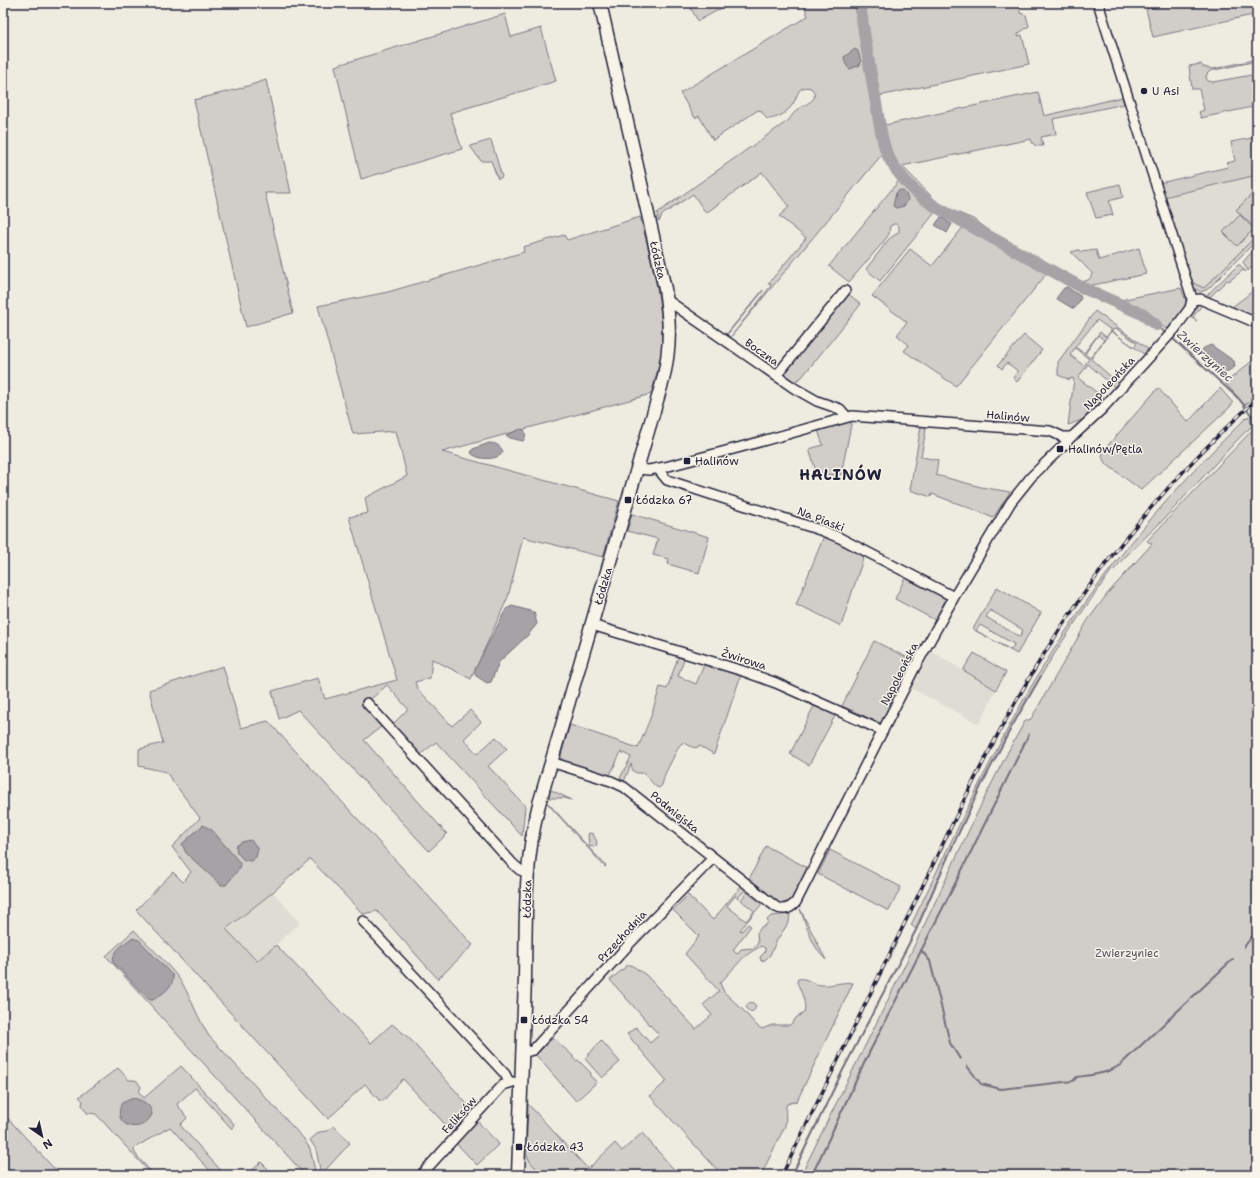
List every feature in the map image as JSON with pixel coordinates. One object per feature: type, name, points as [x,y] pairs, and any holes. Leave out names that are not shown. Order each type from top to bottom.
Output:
[{"type":"main road","name":"Łódzka","points":[[518,1175],[530,841],[551,762],[638,469],[668,360],[670,331],[667,300],[600,3]]},
{"type":"street","points":[[1098,3],[1196,299],[1257,323]]},
{"type":"street","points":[[776,376],[845,291]]},
{"type":"street","name":"Napoleońska","points":[[772,904],[778,908],[786,909],[792,906],[797,900],[914,669],[954,597],[1011,502],[1031,477],[1068,442],[1071,437],[1102,409],[1174,331],[1196,299]]},
{"type":"street","name":"Boczna","points":[[667,300],[776,376],[818,401],[840,409],[847,417]]},
{"type":"street","name":"Halinów","points":[[638,469],[649,470],[662,468],[847,417],[857,416],[1042,431],[1071,437]]},
{"type":"street","points":[[1060,449],[1061,436]]},
{"type":"street","name":"Na Piaski","points":[[662,468],[672,482],[823,531],[846,541],[954,597]]},
{"type":"street","name":"Żwirowa","points":[[592,625],[743,671],[776,683],[883,731]]},
{"type":"street","points":[[367,703],[517,868],[528,873]]},
{"type":"street","name":"Podmiejska","points":[[551,762],[611,781],[624,787],[772,904]]},
{"type":"street","name":"Przechodnia","points":[[522,1053],[533,1050],[632,942],[714,858]]},
{"type":"street","points":[[363,921],[505,1074],[509,1082],[521,1082]]},
{"type":"street","name":"Feliksów","points":[[421,1175],[503,1085],[509,1082]]},
{"type":"shaded area","points":[[1257,175],[1257,235],[1204,288],[1193,283],[1164,197]]},
{"type":"shaded area","points":[[931,651],[996,690],[979,724],[911,688]]},
{"type":"shaded area","points":[[273,892],[300,923],[257,961],[226,929]]},
{"type":"shaded area","points":[[526,1154],[531,1163],[543,1175],[535,1175],[525,1165]]},
{"type":"green space","points":[[688,3],[731,3],[698,21]]},
{"type":"green space","points":[[803,3],[1030,3],[1020,7],[1020,13],[1026,15],[1029,26],[1018,34],[1018,36],[1022,35],[1029,64],[879,96],[885,125],[1038,92],[1044,116],[1122,97],[1124,104],[1053,119],[1056,134],[1041,137],[1043,146],[1037,146],[1031,139],[902,166],[940,205],[973,219],[1002,239],[1079,282],[1060,279],[1048,272],[956,386],[904,351],[909,345],[897,335],[907,322],[872,296],[910,249],[932,266],[964,226],[937,210],[880,281],[866,269],[889,239],[899,232],[899,227],[896,224],[890,226],[889,234],[885,240],[849,282],[829,266],[901,178],[895,172],[883,153],[729,339],[770,287],[771,284],[768,284],[806,238],[779,216],[789,207],[762,172],[706,213],[693,194],[662,215],[659,222],[657,213],[789,120],[797,110],[814,98],[814,92],[811,88],[803,88],[799,91],[793,104],[784,114],[776,118],[767,119],[761,111],[758,110],[713,140],[699,116],[695,118],[680,93],[808,16]]},
{"type":"green space","points":[[1171,3],[1257,3],[1257,14],[1153,37],[1146,9]]},
{"type":"green space","points":[[505,14],[511,37],[541,28],[556,81],[450,113],[462,149],[361,179],[335,66]]},
{"type":"green space","points":[[1257,59],[1257,61],[1210,71],[1206,78],[1208,81],[1213,82],[1257,74],[1254,76],[1257,84],[1257,106],[1201,118],[1199,112],[1204,110],[1199,89],[1192,89],[1189,66],[1201,64],[1203,67],[1213,69]]},
{"type":"green space","points":[[266,80],[291,193],[265,193],[293,313],[246,327],[194,100]]},
{"type":"green space","points":[[1257,137],[1257,175],[1164,197],[1160,183],[1228,167],[1227,163],[1235,161],[1231,142]]},
{"type":"green space","points":[[491,140],[502,177],[498,179],[491,161],[481,161],[470,146]]},
{"type":"green space","points":[[1120,184],[1123,197],[1109,201],[1113,215],[1096,218],[1087,192]]},
{"type":"green space","points":[[1257,189],[1257,230],[1236,210]]},
{"type":"green space","points":[[1240,215],[1254,229],[1237,246],[1223,232]]},
{"type":"green space","points":[[640,217],[656,281],[661,313],[662,346],[658,370],[651,394],[442,452],[619,501],[603,557],[523,537],[508,597],[471,679],[432,659],[430,678],[415,682],[418,689],[452,726],[470,710],[481,722],[464,739],[477,754],[496,737],[507,749],[488,766],[525,806],[522,836],[436,742],[420,755],[393,724],[408,709],[387,685],[363,706],[381,727],[364,740],[447,834],[429,851],[298,710],[279,719],[272,691],[318,678],[325,699],[397,680],[349,517],[368,513],[365,498],[407,476],[396,431],[353,434],[318,306],[388,292],[524,252],[523,247],[564,235],[567,240]]},
{"type":"green space","points":[[1257,235],[1257,240],[1208,289],[1201,292],[1193,288],[1191,283],[1192,279],[1193,283],[1204,288]]},
{"type":"green space","points":[[1257,246],[1257,262],[1248,271],[1243,262]]},
{"type":"green space","points":[[1139,248],[1146,274],[1088,286],[1079,282],[1089,279],[1092,273],[1071,252],[1079,250],[1081,252],[1096,250],[1099,260]]},
{"type":"green space","points":[[1238,265],[1240,265],[1246,272],[1243,270],[1229,281],[1227,280],[1209,298],[1232,307],[1257,288],[1257,320],[1208,299],[1208,294]]},
{"type":"green space","points":[[1181,288],[1187,303],[1167,330],[1149,316],[1120,300]]},
{"type":"green space","points":[[763,290],[726,336],[724,337]]},
{"type":"green space","points":[[847,293],[861,304],[802,377],[791,383],[784,378],[785,370]]},
{"type":"green space","points":[[1199,303],[1257,325],[1257,328],[1202,305],[1193,317],[1197,321],[1190,317],[1190,314]]},
{"type":"green space","points":[[1095,311],[1148,349],[1144,354],[1111,331],[1091,359],[1118,383],[1114,387],[1088,364],[1078,378],[1104,398],[1082,420],[1068,425],[1074,379],[1071,378],[1070,380],[1058,375],[1058,362]],"holes":[[[1097,320],[1111,330],[1117,329],[1137,343],[1134,347],[1111,331],[1106,337],[1100,332],[1084,353],[1075,347]],[[1098,335],[1104,340],[1090,358],[1085,354]],[[1075,348],[1089,359],[1084,366],[1070,355]]]},
{"type":"green space","points":[[1024,335],[1042,350],[1017,382],[1013,378],[1018,371],[1007,363],[1002,369],[998,365]]},
{"type":"green space","points":[[1257,357],[1257,394],[1252,399],[1250,398],[1251,400],[1245,405],[1225,383]]},
{"type":"green space","points":[[1158,388],[1188,422],[1220,388],[1233,403],[1141,490],[1105,463],[1102,457],[1103,451]]},
{"type":"green space","points":[[1250,415],[1255,417],[1257,422],[1240,437],[1164,519],[1123,559],[1113,571],[1112,570],[1066,636],[1044,670],[994,760],[916,929],[911,925],[966,811],[994,754],[1047,660],[1098,585],[1126,549],[1185,481],[1248,416],[1253,422]]},
{"type":"green space","points":[[852,420],[841,475],[817,474],[809,449],[823,445],[818,430]]},
{"type":"green space","points":[[1257,425],[1257,1175],[801,1175],[904,968],[983,801],[1025,721],[1031,719],[1088,620],[1108,593],[1152,544],[1147,541]]},
{"type":"green space","points":[[921,426],[929,427],[926,429],[921,457],[938,460],[936,475],[981,487],[1010,492],[993,518],[932,494],[931,497],[910,490]]},
{"type":"green space","points":[[632,514],[709,537],[699,573],[668,564],[669,559],[653,555],[658,539],[627,531]]},
{"type":"green space","points":[[824,536],[864,556],[841,626],[810,610],[796,605]]},
{"type":"green space","points":[[905,578],[946,599],[935,620],[895,599]]},
{"type":"green space","points":[[997,587],[1041,613],[1017,654],[988,637],[1011,650],[1014,644],[980,625],[976,631],[973,629]],"holes":[[[990,610],[1023,630],[1020,637],[986,617]]]},
{"type":"green space","points":[[874,641],[912,660],[883,721],[880,723],[842,706]]},
{"type":"green space","points":[[974,653],[1006,672],[996,690],[963,670]]},
{"type":"green space","points":[[678,657],[684,659],[678,676],[696,684],[704,665],[741,675],[714,754],[700,746],[695,748],[682,743],[665,774],[662,785],[659,788],[655,786],[644,773],[637,773],[633,771],[631,764],[624,782],[619,780],[631,757],[621,752],[609,777],[566,763],[562,760],[561,755],[570,725],[638,748],[650,719],[660,687],[667,689]]},
{"type":"green space","points":[[223,666],[241,728],[268,721],[473,945],[438,979],[377,911],[363,914],[310,859],[273,892],[226,929],[257,961],[276,945],[371,1043],[392,1024],[409,1038],[474,1112],[454,1134],[403,1079],[383,1101],[379,1100],[365,1084],[328,1119],[136,910],[173,872],[183,882],[191,872],[172,847],[200,818],[166,772],[139,766],[139,749],[163,743],[149,690]]},
{"type":"green space","points":[[815,704],[836,714],[809,765],[790,754]]},
{"type":"green space","points":[[551,790],[572,800],[564,798],[549,798]]},
{"type":"green space","points":[[548,804],[606,866],[605,867]]},
{"type":"green space","points":[[589,833],[593,834],[597,842],[596,846],[594,847],[589,846]]},
{"type":"green space","points":[[766,846],[808,868],[792,900],[780,904],[749,879]]},
{"type":"green space","points":[[830,850],[901,887],[889,911],[818,874]]},
{"type":"green space","points":[[741,886],[745,890],[738,898],[735,896],[727,906],[746,921],[754,911],[741,900],[747,892],[761,903],[761,905],[740,930],[742,931],[748,924],[751,926],[733,950],[737,954],[741,949],[754,948],[758,943],[757,933],[762,926],[764,927],[768,922],[767,920],[771,916],[790,914],[789,922],[777,940],[770,955],[765,960],[761,961],[760,957],[765,952],[765,948],[761,946],[744,957],[720,983],[724,992],[757,1026],[762,1029],[772,1025],[790,1025],[797,1017],[804,1013],[804,1001],[797,982],[798,979],[804,979],[822,985],[853,983],[797,1101],[787,1104],[785,1126],[761,1175],[722,1175],[650,1096],[667,1081],[627,1034],[636,1027],[650,1043],[659,1035],[610,980],[628,965],[631,965],[646,975],[696,1029],[712,1015],[703,1005],[719,991],[685,954],[699,936],[673,910],[688,895],[713,920]]},
{"type":"green space","points":[[800,909],[826,960],[813,943]]},
{"type":"green space","points":[[134,930],[165,962],[182,983],[209,1036],[304,1139],[310,1149],[316,1175],[305,1175],[106,956]]},
{"type":"green space","points":[[751,1002],[756,1007],[751,1012],[746,1007]]},
{"type":"green space","points":[[552,1039],[554,1039],[573,1056],[576,1061],[578,1060],[591,1073],[590,1076],[597,1082],[576,1101],[536,1055]]},
{"type":"green space","points":[[601,1040],[620,1062],[602,1078],[585,1059]]},
{"type":"green space","points":[[181,1066],[234,1124],[232,1129],[195,1088],[177,1104],[187,1118],[180,1125],[225,1175],[214,1175],[170,1127],[134,1148],[137,1156],[154,1175],[152,1175],[96,1114],[87,1113],[82,1105],[83,1101],[79,1097],[118,1068],[129,1080],[137,1081],[141,1087],[139,1092],[144,1098]]},
{"type":"green space","points":[[528,1104],[588,1169],[615,1143],[622,1151],[642,1133],[677,1173],[676,1175],[543,1175],[531,1163],[526,1154]]},
{"type":"green space","points":[[3,1113],[60,1175],[6,1175],[3,1172]]},
{"type":"green space","points":[[477,1121],[499,1144],[477,1165],[456,1143]]},
{"type":"green space","points":[[334,1126],[350,1143],[321,1175],[316,1149],[310,1140],[319,1132],[327,1131]]},
{"type":"green space","points":[[261,1162],[274,1175],[247,1175]]},
{"type":"water","points":[[855,49],[858,51],[861,62],[860,65],[850,69],[846,64],[844,57]]},
{"type":"water","points":[[900,190],[906,194],[908,200],[904,206],[896,208],[893,206],[896,193]]},
{"type":"water","points":[[941,217],[952,224],[947,233],[935,225]]},
{"type":"water","points":[[1067,287],[1081,298],[1075,308],[1072,308],[1057,299],[1064,288]]},
{"type":"water","points":[[1211,345],[1234,361],[1235,367],[1223,374],[1203,354],[1202,350]]},
{"type":"water","points":[[521,429],[524,430],[525,434],[523,441],[510,438],[506,435]]},
{"type":"water","points":[[489,443],[498,445],[503,452],[497,457],[492,458],[482,458],[471,453],[473,449]]},
{"type":"water","points":[[512,606],[534,612],[537,624],[528,635],[499,662],[491,682],[487,683],[476,676],[474,671],[506,609]]},
{"type":"water","points":[[203,825],[212,830],[240,863],[239,869],[226,885],[221,885],[186,853],[182,844]]},
{"type":"water","points":[[250,840],[258,849],[256,857],[251,861],[244,860],[237,853],[236,846],[242,842]]},
{"type":"water","points":[[132,938],[139,940],[173,976],[173,980],[169,987],[153,1000],[146,997],[113,962],[116,951]]},
{"type":"water","points":[[133,1098],[146,1103],[152,1114],[148,1121],[135,1127],[124,1123],[120,1118],[119,1111],[122,1103]]},
{"type":"waterway","points":[[860,3],[880,130],[888,156],[897,171],[922,197],[936,207],[1083,288],[1142,314],[1156,325]]},
{"type":"waterway","name":"Zwierzyniec","points":[[1156,325],[1168,335]]},
{"type":"waterway","name":"Zwierzyniec","points":[[1171,337],[1239,399],[1252,416]]},
{"type":"waterway","points":[[792,1175],[843,1070],[916,930],[953,845],[981,786],[1011,728],[1041,676]]},
{"type":"waterway","points":[[812,1175],[867,1057],[1029,734]]},
{"type":"waterway","points":[[1244,947],[1257,930]]},
{"type":"waterway","points":[[921,950],[930,961],[950,1043],[960,1059]]},
{"type":"waterway","points":[[967,1066],[981,1084],[1001,1089],[1073,1081],[1077,1077],[1099,1074],[1115,1068],[1233,959]]},
{"type":"railway","points":[[782,1175],[970,788],[1016,700],[1033,672],[1081,597],[1135,527],[1193,461],[1257,399]]},
{"type":"place","name":"U Asi","points":[[1144,91]]},
{"type":"place","name":"Halinów/Pętla","points":[[1060,449]]},
{"type":"place","name":"Halinów","points":[[687,461]]},
{"type":"place","name":"Łódzka 67","points":[[628,500]]},
{"type":"place","name":"Łódzka 54","points":[[524,1020]]},
{"type":"place","name":"Łódzka 43","points":[[519,1147]]},
{"type":"district","name":"HALINÓW","points":[[841,475]]}]
